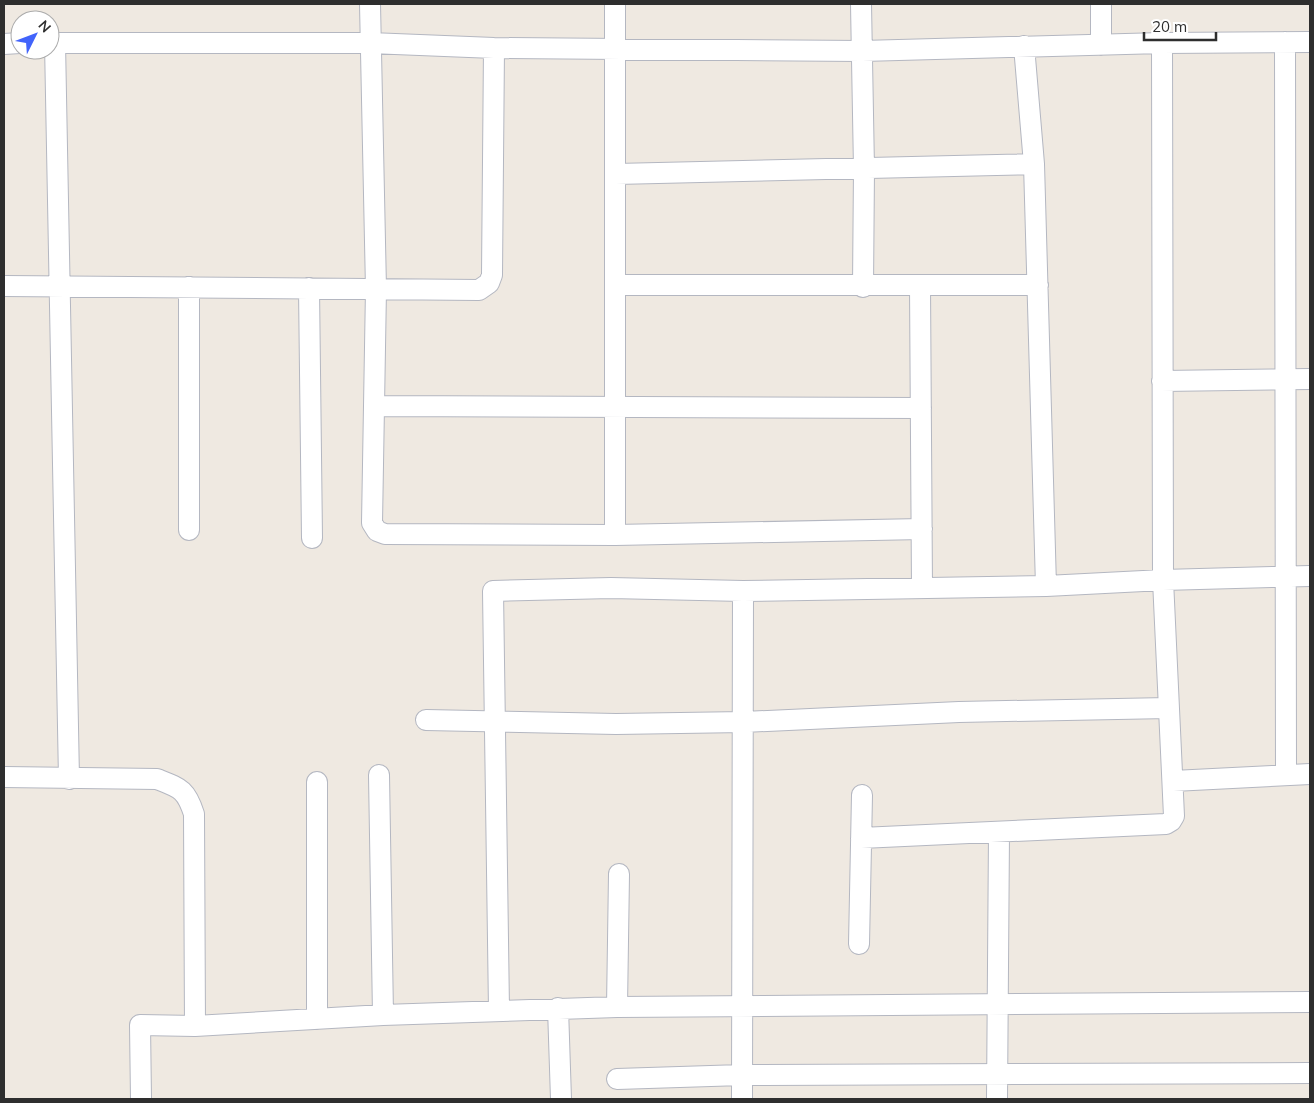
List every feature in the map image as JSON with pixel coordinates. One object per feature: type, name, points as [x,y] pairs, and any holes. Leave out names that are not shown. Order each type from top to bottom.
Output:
[{"type":"street","points":[[370,4],[376,289],[372,523],[378,531],[385,534],[614,535],[922,529]]},
{"type":"street","points":[[614,535],[616,285],[615,4]]},
{"type":"street","points":[[860,4],[864,169],[863,287]]},
{"type":"street","points":[[1101,4],[1102,45]]},
{"type":"street","points":[[1285,42],[1286,774]]},
{"type":"street","points":[[60,43],[370,43],[616,50],[862,51],[1162,43],[1310,42]]},
{"type":"street","points":[[861,838],[1166,824],[1174,816],[1163,580],[1162,43]]},
{"type":"street","points":[[1024,46],[1034,164],[1046,586]]},
{"type":"street","points":[[4,286],[479,290],[489,283],[492,275],[494,48]]},
{"type":"street","points":[[53,60],[69,779]]},
{"type":"street","points":[[616,174],[1034,164]]},
{"type":"street","points":[[616,285],[1038,286]]},
{"type":"street","points":[[920,286],[922,588]]},
{"type":"street","points":[[189,287],[189,530]]},
{"type":"street","points":[[309,288],[312,538]]},
{"type":"street","points":[[1162,381],[1310,379]]},
{"type":"street","points":[[375,406],[921,408]]},
{"type":"street","points":[[499,1010],[493,591],[611,588],[743,590],[1046,586],[1163,580],[1310,576]]},
{"type":"street","points":[[742,1099],[743,590]]},
{"type":"street","points":[[426,720],[616,724],[744,722],[959,712],[1168,708]]},
{"type":"street","points":[[1173,781],[1310,774]]},
{"type":"street","points":[[379,775],[383,1015]]},
{"type":"street","points":[[4,777],[156,779],[179,788],[188,796],[194,814],[195,1026]]},
{"type":"street","points":[[317,782],[317,1019]]},
{"type":"street","points":[[859,944],[862,795]]},
{"type":"street","points":[[997,1099],[999,833]]},
{"type":"street","points":[[617,1007],[619,874]]},
{"type":"street","points":[[141,1099],[140,1025],[195,1026],[383,1015],[558,1008],[1310,1002]]},
{"type":"street","points":[[558,1008],[561,1099]]},
{"type":"street","points":[[617,1079],[742,1074],[1310,1073]]}]
